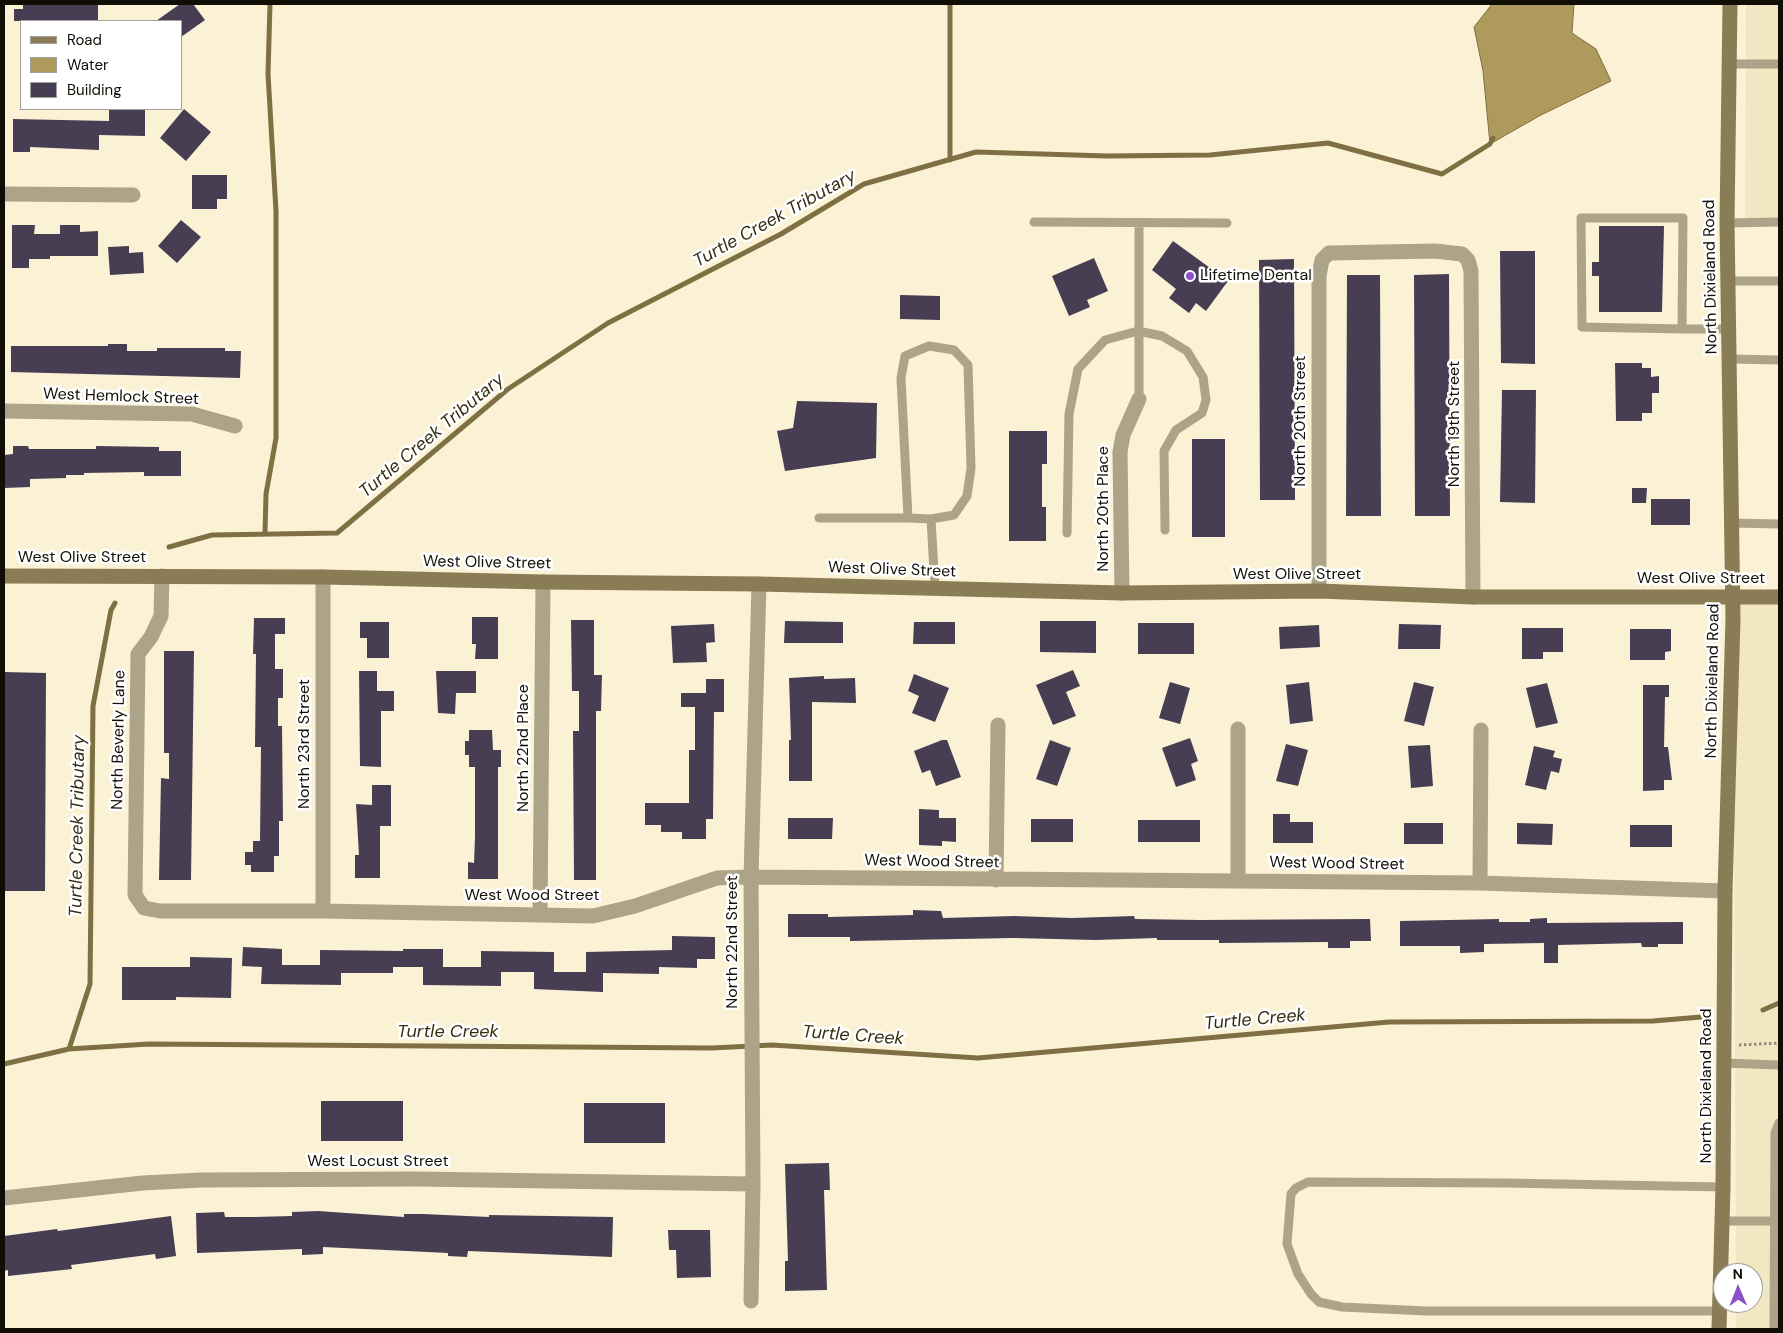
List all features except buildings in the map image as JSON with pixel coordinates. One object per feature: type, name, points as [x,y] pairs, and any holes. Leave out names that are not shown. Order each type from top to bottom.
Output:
[{"type":"main road","name":"North Dixieland Road","points":[[1720,1263],[1723,1187],[1725,891],[1733,597],[1728,281],[1730,4]]},
{"type":"main road","name":"West Olive Street","points":[[4,576],[323,577],[759,584],[1122,593],[1319,591],[1473,596],[1779,597]]},
{"type":"main road","name":"North Dixieland Road","points":[[1719,1313],[1719,1329]]},
{"type":"street","points":[[4,194],[133,194]]},
{"type":"street","name":"North 19th Street","points":[[1329,253],[1435,251],[1462,254],[1468,260],[1471,271],[1473,596]]},
{"type":"street","name":"North 20th Street","points":[[1319,591],[1319,276],[1322,260],[1329,253]]},
{"type":"street","name":"North 20th Place","points":[[1122,593],[1120,452],[1123,435],[1139,399]]},
{"type":"street","name":"West Hemlock Street","points":[[4,411],[192,414],[235,426]]},
{"type":"street","name":"North Beverly Lane","points":[[144,908],[135,895],[138,654],[152,637],[161,616],[163,598],[162,576]]},
{"type":"street","name":"North 23rd Street","points":[[323,577],[323,911]]},
{"type":"street","name":"North 22nd Place","points":[[540,914],[543,582]]},
{"type":"street","name":"North 22nd Street","points":[[751,1301],[753,1184],[751,877],[759,584]]},
{"type":"street","points":[[996,880],[998,725]]},
{"type":"street","points":[[1238,729],[1238,881]]},
{"type":"street","points":[[1480,883],[1481,730]]},
{"type":"street","name":"West Wood Street","points":[[144,908],[160,911],[323,911],[593,916],[635,906],[717,878],[751,877],[1480,883],[1725,891]]},
{"type":"street","name":"West Locust Street","points":[[4,1198],[143,1183],[201,1180],[416,1179],[753,1184]]},
{"type":"lane","points":[[1729,64],[1779,64]]},
{"type":"lane","points":[[1682,329],[1683,218],[1581,218],[1582,327],[1729,330]]},
{"type":"lane","points":[[1034,222],[1227,223]]},
{"type":"lane","points":[[1728,223],[1779,222]]},
{"type":"lane","points":[[1139,223],[1139,399]]},
{"type":"lane","points":[[1728,281],[1779,281]]},
{"type":"lane","points":[[1067,533],[1069,414],[1078,369],[1105,340],[1138,331],[1162,336],[1187,351],[1203,377],[1206,400],[1202,414],[1176,430],[1164,451],[1165,530]]},
{"type":"lane","points":[[819,518],[931,519],[954,515],[967,496],[971,468],[968,364],[954,350],[929,346],[905,356],[901,378],[908,518]]},
{"type":"lane","points":[[1730,359],[1779,360]]},
{"type":"lane","points":[[931,519],[935,588]]},
{"type":"lane","points":[[1732,523],[1779,524]]},
{"type":"lane","points":[[1724,1063],[1779,1066]]},
{"type":"lane","points":[[1774,1329],[1775,1133],[1779,1124]]},
{"type":"lane","points":[[1713,1311],[1426,1311],[1342,1307],[1320,1302],[1298,1274],[1287,1244],[1291,1194],[1296,1188],[1308,1182],[1506,1182],[1723,1187]]},
{"type":"lane","points":[[1721,1220],[1774,1221]]},
{"type":"path","points":[[1738,1045],[1779,1043]]},
{"type":"shaded area","points":[[1746,4],[1779,4],[1779,226],[1745,226]]},
{"type":"shaded area","points":[[1733,597],[1779,597],[1779,1329],[1736,1329],[1736,1313],[1763,1313],[1763,1263],[1736,1263]]},
{"type":"water","points":[[1492,4],[1574,4],[1572,33],[1596,49],[1611,81],[1541,115],[1490,144],[1483,71],[1474,27]]},
{"type":"waterway","points":[[265,534],[266,494],[276,438],[276,211],[268,74],[270,4]]},
{"type":"waterway","points":[[950,4],[950,160]]},
{"type":"waterway","name":"Turtle Creek Tributary","points":[[169,547],[212,535],[337,533],[508,389],[608,323],[781,234],[864,184],[976,152],[1107,156],[1210,155],[1328,143],[1442,174],[1490,144],[1493,138]]},
{"type":"waterway","name":"Turtle Creek Tributary","points":[[69,1049],[90,984],[93,706],[111,610],[115,603]]},
{"type":"waterway","name":"Turtle Creek","points":[[1763,1010],[1779,1003]]},
{"type":"waterway","name":"Turtle Creek","points":[[4,1064],[69,1049],[149,1044],[712,1048],[772,1045],[978,1058],[1389,1022],[1653,1021],[1701,1017]]},
{"type":"place","name":"Lifetime Dental","points":[[1190,276]]}]
